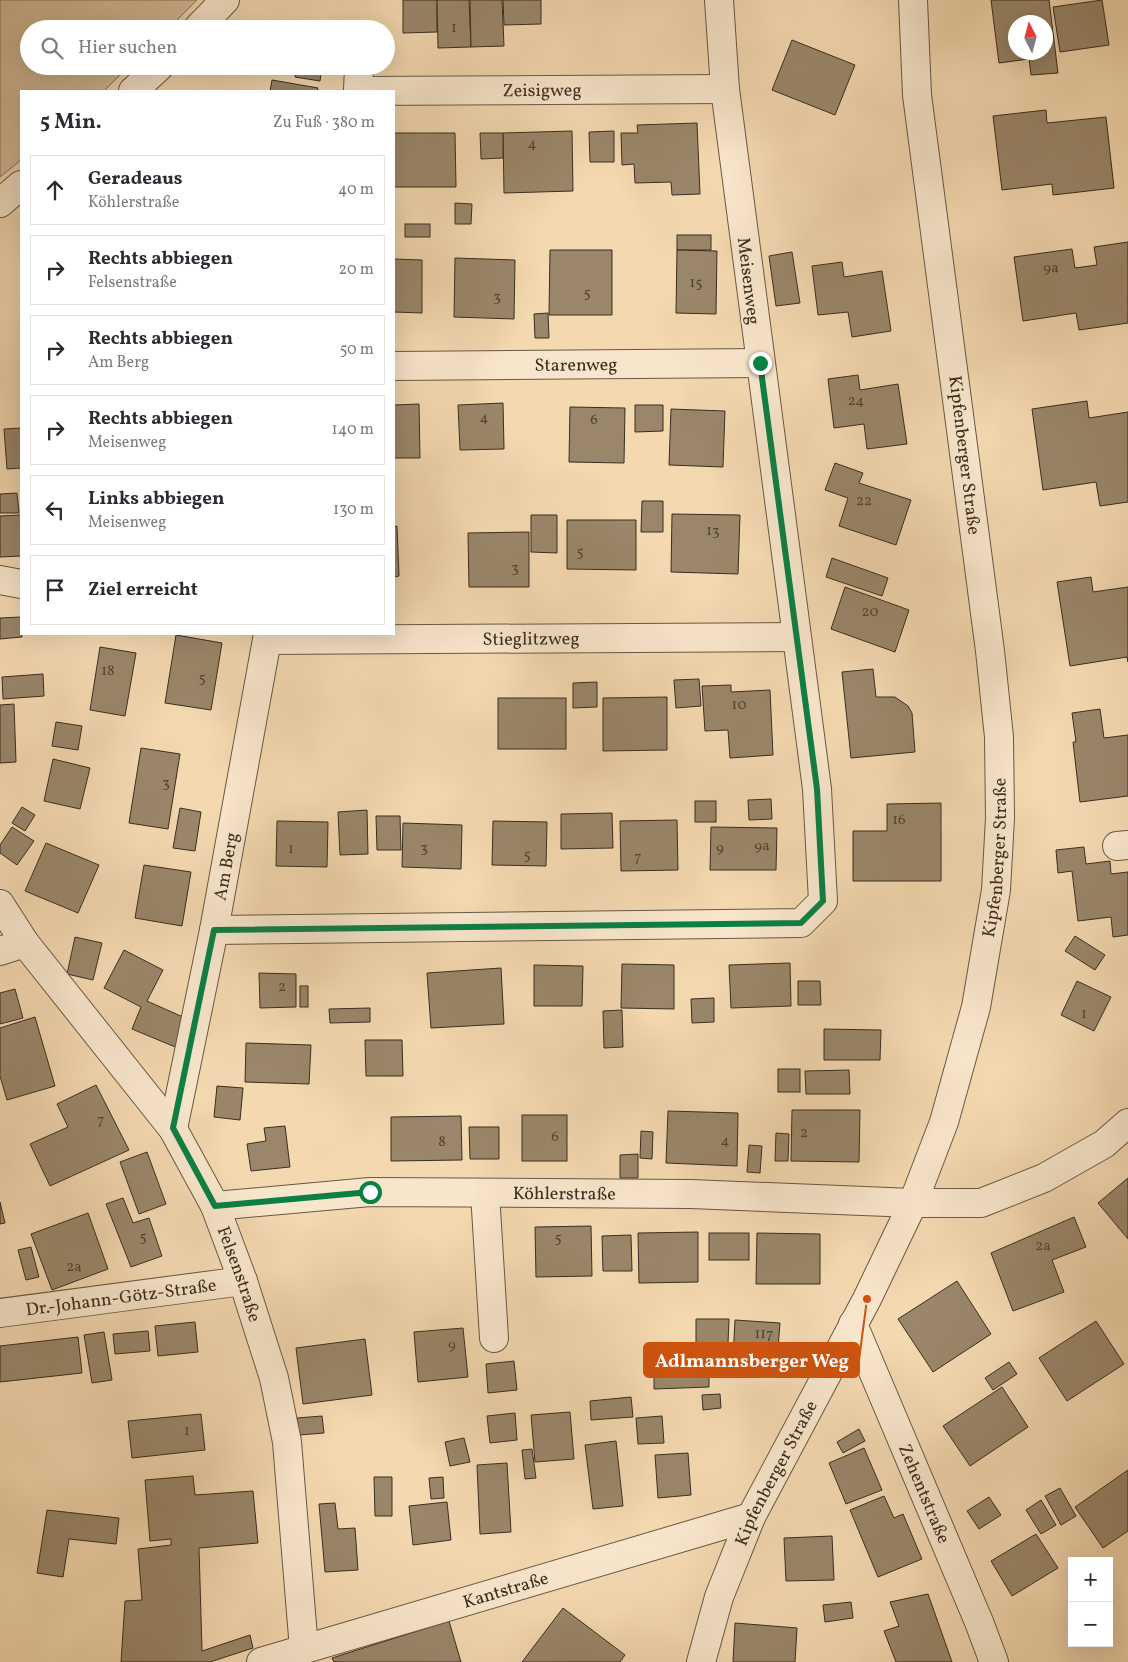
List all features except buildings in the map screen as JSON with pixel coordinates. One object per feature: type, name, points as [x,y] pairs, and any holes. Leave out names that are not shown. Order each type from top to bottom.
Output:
[{"type":"street","points":[[206,20],[225,0]]},
{"type":"street","name":"Meisenweg","points":[[214,930],[801,923],[823,901],[817,789],[795,637],[725,89],[719,0]]},
{"type":"street","name":"Kipfenberger Straße","points":[[702,1662],[719,1597],[751,1517],[913,1203],[944,1122],[976,1007],[996,890],[1000,818],[999,737],[990,650],[917,95],[913,0]]},
{"type":"street","points":[[134,90],[150,75]]},
{"type":"street","points":[[358,90],[359,75]]},
{"type":"street","name":"Zeisigweg","points":[[395,91],[725,89]]},
{"type":"street","points":[[0,203],[20,186]]},
{"type":"street","name":"Starenweg","points":[[395,366],[760,363]]},
{"type":"street","points":[[0,580],[20,584]]},
{"type":"street","name":"Stieglitzweg","points":[[267,637],[795,637]]},
{"type":"street","name":"Am Berg","points":[[173,1128],[214,930],[267,637]]},
{"type":"street","name":"Felsenstraße","points":[[0,904],[13,947],[173,1128],[215,1206],[243,1281],[274,1378],[287,1442],[304,1650]]},
{"type":"street","name":"Köhlerstraße","points":[[215,1206],[370,1192],[691,1194],[913,1203],[981,1203],[1044,1178],[1104,1144],[1128,1123]]},
{"type":"street","points":[[485,1193],[494,1338]]},
{"type":"street","name":"Dr.-Johann-Götz-Straße","points":[[0,1313],[243,1281]]},
{"type":"street","name":"Zehentstraße","points":[[852,1324],[979,1622],[994,1662]]},
{"type":"street","name":"Kantstraße","points":[[260,1662],[751,1517]]},
{"type":"shaded area","points":[[0,0],[197,0],[177,20],[20,20],[20,75],[120,75],[105,90],[20,90],[20,161],[0,177]]},
{"type":"place","name":"Adlmannsberger Weg","points":[[867,1299]]},
{"type":"route","points":[[370,1192],[215,1206],[173,1128],[214,930],[801,923],[823,901],[817,789],[795,637],[760,363]]}]
